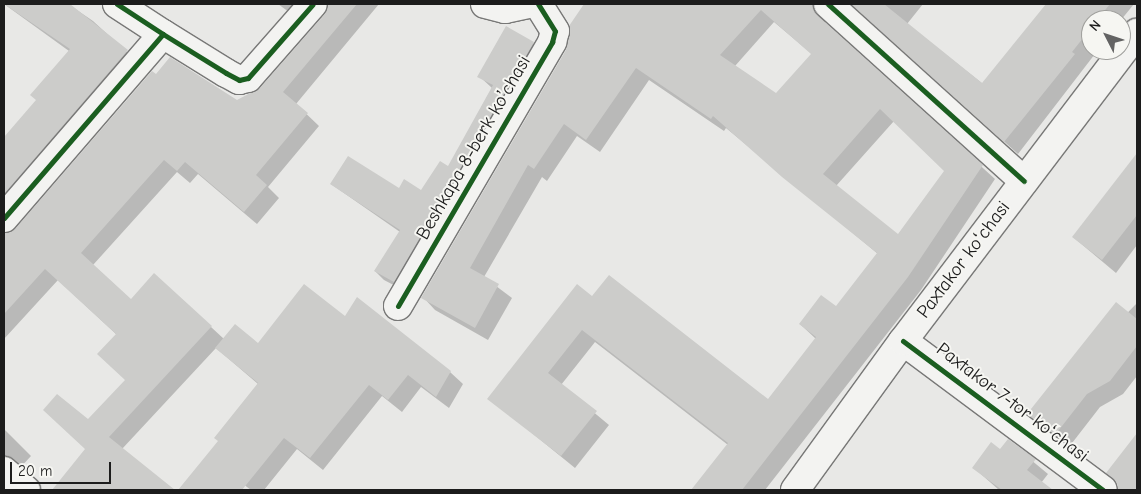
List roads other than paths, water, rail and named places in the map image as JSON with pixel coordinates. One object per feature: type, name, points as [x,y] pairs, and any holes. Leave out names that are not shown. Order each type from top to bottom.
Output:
[{"type":"street","points":[[117,4],[239,80],[248,78],[260,66],[313,4]]},
{"type":"street","points":[[484,4],[505,9],[530,4]]},
{"type":"street","name":"Beshkapa 8-berk koʼchasi","points":[[398,306],[552,42],[554,31],[538,4]]},
{"type":"street","points":[[828,4],[1024,182]]},
{"type":"street","points":[[4,218],[163,34]]},
{"type":"street","name":"Paxtakor koʻchasi","points":[[795,490],[902,340],[1135,39]]},
{"type":"street","name":"Paxtakor 7-tor koʻchasi","points":[[902,340],[1103,490]]},
{"type":"street","points":[[4,472],[26,490]]}]
